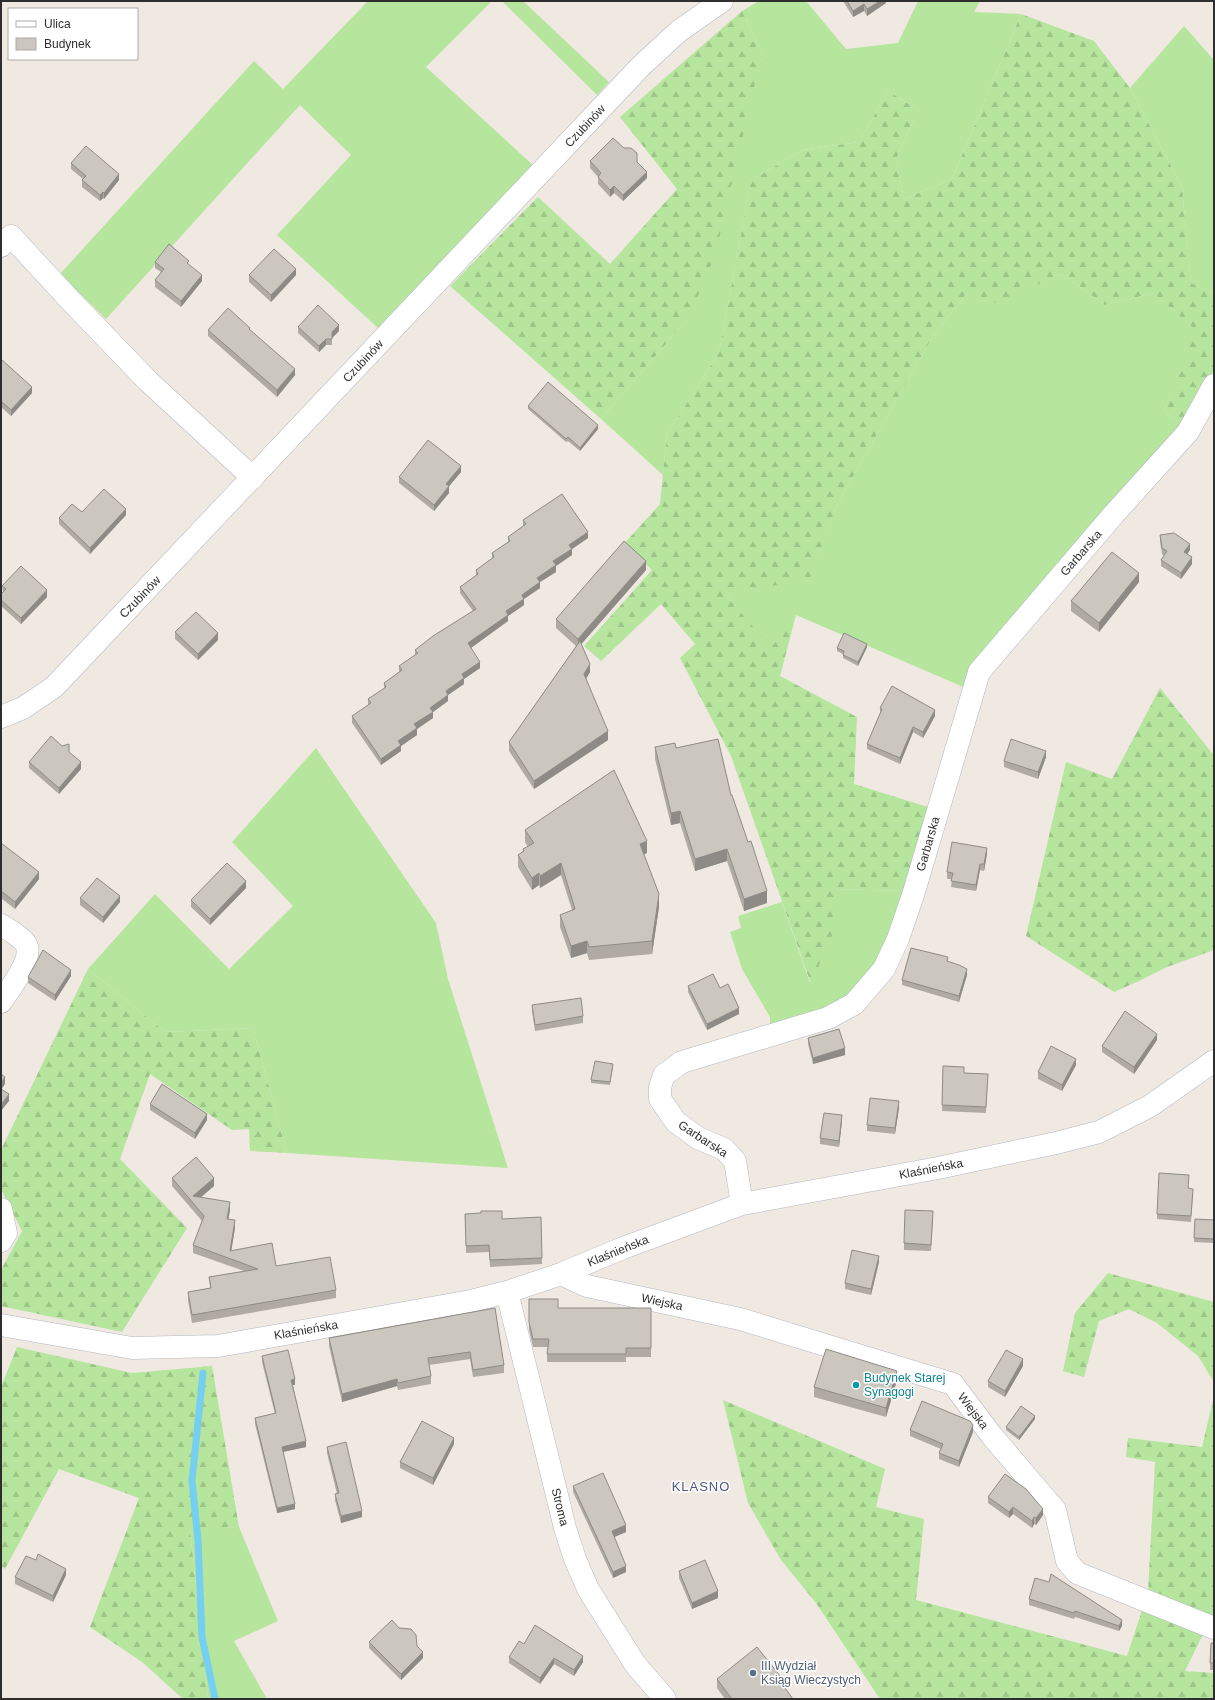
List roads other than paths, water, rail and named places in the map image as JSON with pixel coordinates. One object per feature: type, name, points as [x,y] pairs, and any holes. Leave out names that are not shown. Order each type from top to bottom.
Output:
[{"type":"street","name":"Czubinów","points":[[1,717],[23,708],[54,687],[641,66],[679,31],[722,1]]},
{"type":"street","points":[[6,241],[148,380],[253,478]]},
{"type":"street","name":"Garbarska","points":[[742,1204],[735,1161],[724,1149],[698,1138],[676,1122],[660,1099],[660,1087],[664,1075],[682,1062],[828,1018],[854,1004],[884,969],[898,939],[914,892],[979,672],[1110,519],[1188,432],[1214,385]]},
{"type":"street","points":[[1,924],[26,944],[28,952],[22,971],[1,1002]]},
{"type":"street","name":"Klaśnieńska","points":[[1,1325],[132,1348],[218,1346],[471,1301],[507,1292],[561,1274],[623,1248],[742,1204],[1056,1144],[1099,1132],[1150,1106],[1214,1061]]},
{"type":"street","points":[[1,1209],[6,1233],[1,1241]]},
{"type":"street","name":"Wiejska","points":[[561,1274],[587,1286],[740,1319],[953,1384],[992,1436],[1055,1510],[1067,1561],[1077,1573],[1214,1628]]},
{"type":"street","name":"Stroma","points":[[507,1292],[565,1528],[575,1559],[588,1589],[635,1664],[665,1699]]},
{"type":"waterway","points":[[203,1373],[192,1481],[198,1540],[202,1637],[215,1699]]},
{"type":"place","name":"Budynek Starej Synagogi","points":[[856,1385]]},
{"type":"place","name":"III Wydział Ksiąg Wieczystych","points":[[753,1673]]},
{"type":"district","name":"KLASNO","points":[[701,1486]]}]
